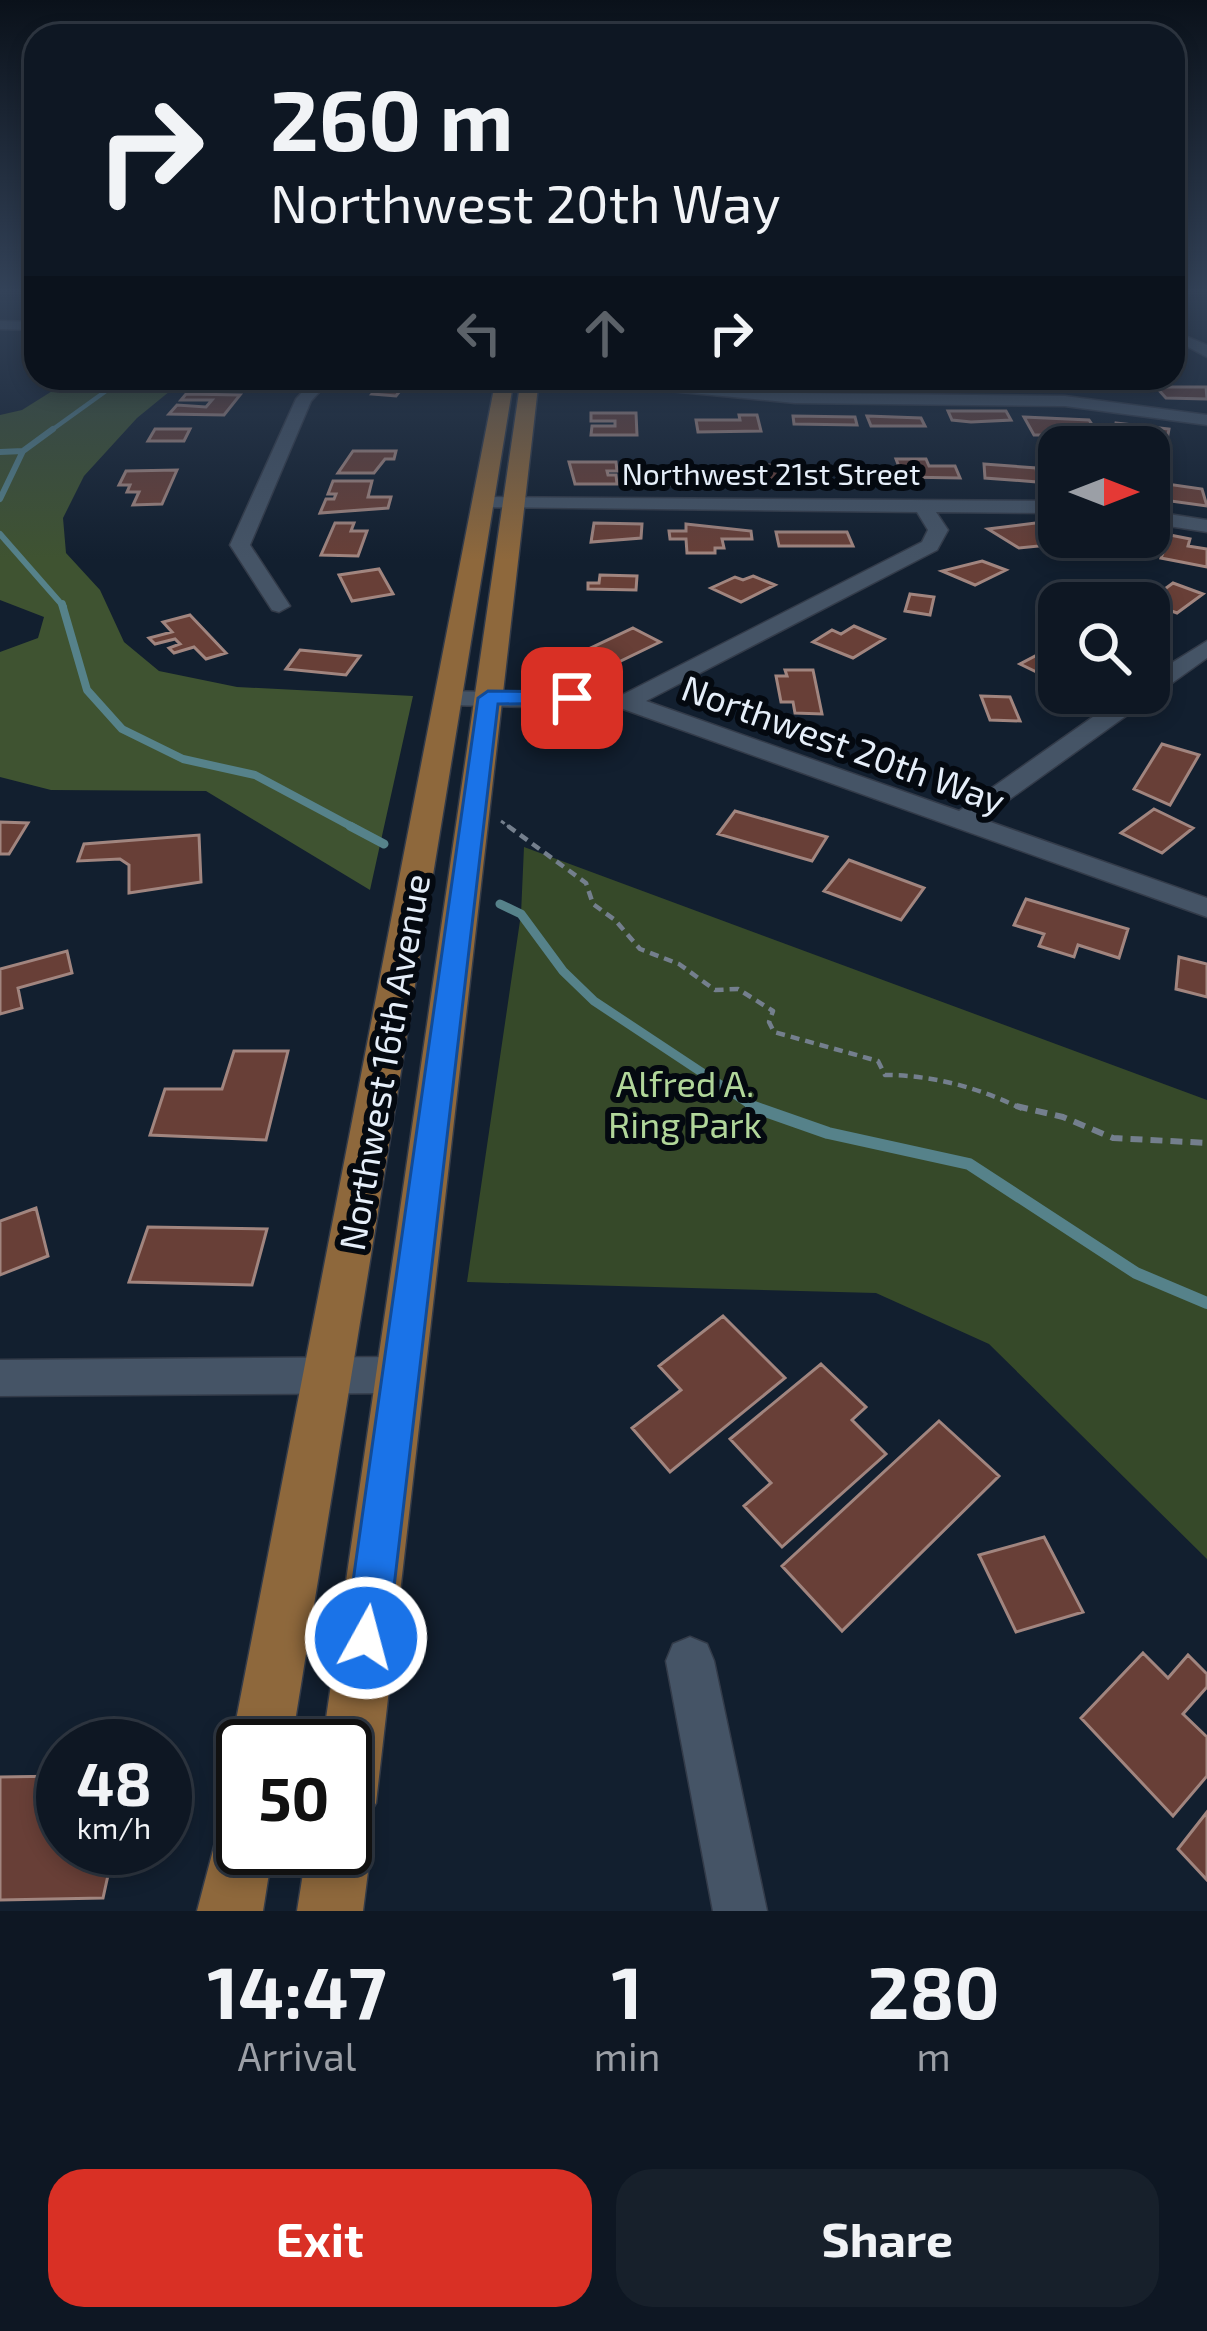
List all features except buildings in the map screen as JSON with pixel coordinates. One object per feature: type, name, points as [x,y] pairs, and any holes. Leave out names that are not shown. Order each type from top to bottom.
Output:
[{"type":"main road","name":"Northwest 16th Avenue","points":[[266,1719],[404,942],[468,698],[498,503],[504,390]]},
{"type":"main road","name":"Northwest 16th Avenue","points":[[498,503],[527,390]]},
{"type":"main road","name":"Northwest 16th Avenue","points":[[356,1719],[458,943],[468,698]]},
{"type":"main road","points":[[404,942],[458,943]]},
{"type":"main road","points":[[230,1911],[237,1875]]},
{"type":"main road","points":[[330,1911],[335,1875]]},
{"type":"street","points":[[279,606],[240,545],[304,399],[313,390]]},
{"type":"street","points":[[826,390],[1065,401],[1207,420]]},
{"type":"street","name":"Northwest 21st Street","points":[[498,503],[1038,507]]},
{"type":"street","points":[[626,702],[930,546],[938,530],[922,504]]},
{"type":"street","points":[[1170,520],[1207,526]]},
{"type":"street","points":[[1170,674],[1207,648]]},
{"type":"street","name":"Northwest 20th Way","points":[[468,698],[626,702],[959,824],[1207,908]]},
{"type":"street","points":[[959,824],[1114,714]]},
{"type":"street","points":[[0,1378],[399,1376]]},
{"type":"street","points":[[690,1661],[740,1911]]},
{"type":"path","points":[[497,817],[586,883],[593,904],[615,920],[640,950],[679,964],[716,990],[738,988],[750,994],[773,1011],[769,1022],[774,1032],[878,1061],[885,1075],[911,1075],[987,1092],[1028,1112],[1063,1117],[1113,1138],[1207,1144]]},
{"type":"green space","points":[[54,390],[171,390],[137,418],[84,476],[63,518],[66,553],[100,590],[124,642],[159,671],[237,687],[413,696],[370,890],[206,791],[51,790],[0,777],[0,652],[38,638],[44,617],[0,600],[0,415],[22,410]]},
{"type":"green space","name":"Alfred A. Ring Park","points":[[524,847],[1207,1100],[1207,1559],[989,1344],[876,1293],[467,1282],[521,914]]},
{"type":"waterway","points":[[49,432],[107,390]]},
{"type":"waterway","points":[[23,451],[53,429]]},
{"type":"waterway","points":[[0,452],[23,451]]},
{"type":"waterway","points":[[0,499],[23,451]]},
{"type":"waterway","points":[[0,534],[62,605]]},
{"type":"waterway","points":[[62,605],[87,690],[122,729],[183,759],[255,775],[356,829]]},
{"type":"waterway","points":[[350,826],[384,844]]},
{"type":"waterway","points":[[500,904],[521,914],[563,971],[594,1001],[754,1107]]},
{"type":"waterway","points":[[754,1107],[828,1133],[969,1164],[1136,1273],[1207,1303]]},
{"type":"route","points":[[366,1638],[488,698],[572,698]]}]
